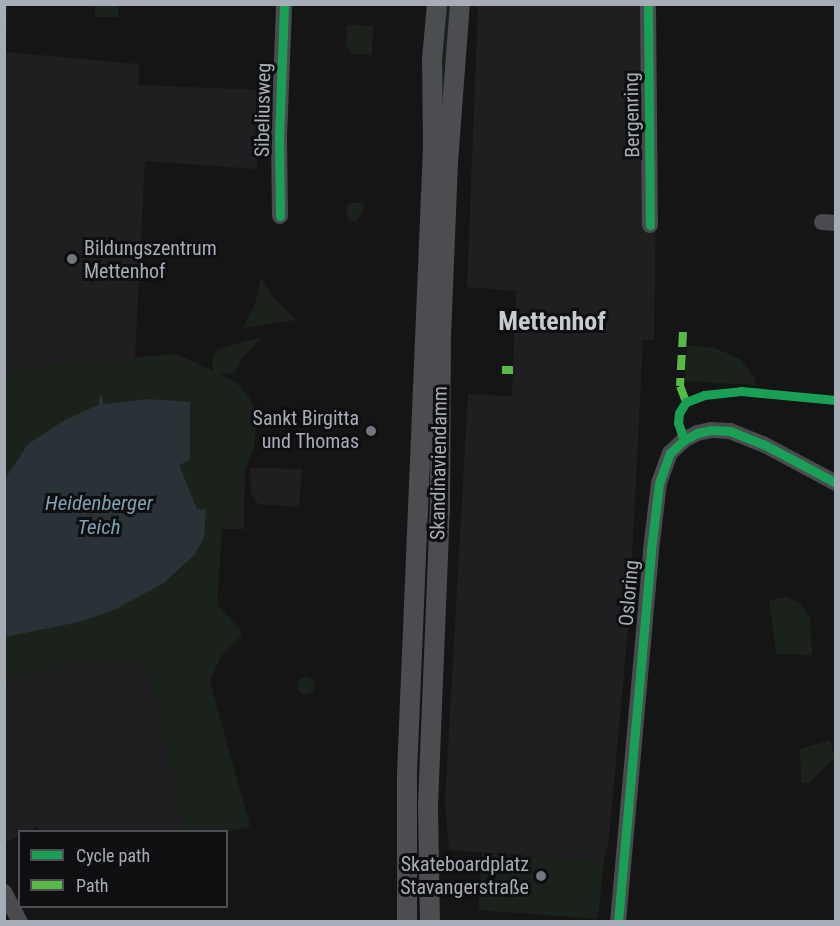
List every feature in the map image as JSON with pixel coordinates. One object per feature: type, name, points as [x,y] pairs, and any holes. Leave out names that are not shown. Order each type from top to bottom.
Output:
[{"type":"main road","name":"Skandinaviendamm","points":[[407,921],[407,773],[433,148],[432,59],[437,4]]},
{"type":"main road","name":"Skandinaviendamm","points":[[430,921],[428,828],[441,468],[441,336],[448,162],[460,4]]},
{"type":"street","name":"Sibeliusweg","points":[[280,216],[279,137],[284,4]]},
{"type":"street","name":"Bergenring","points":[[648,4],[650,225]]},
{"type":"street","name":"Osloring","points":[[618,921],[651,549],[659,483],[670,453],[684,440],[697,433],[711,430],[730,431],[763,444],[836,483]]},
{"type":"street","points":[[4,892],[20,921]]},
{"type":"shaded area","name":"Bildungszentrum Mettenhof","points":[[4,5],[8,5],[6,52],[139,64],[139,85],[262,90],[257,169],[145,161],[135,357],[5,370]]},
{"type":"shaded area","points":[[95,5],[118,5],[118,17],[95,17]]},
{"type":"shaded area","points":[[443,5],[450,5],[437,187]]},
{"type":"shaded area","points":[[478,5],[641,5],[656,208],[654,340],[643,340],[629,617],[609,838],[604,862],[449,850],[445,802],[468,394],[512,396],[516,291],[467,287]]},
{"type":"shaded area","points":[[347,25],[373,26],[372,55],[352,54],[346,46]]},
{"type":"shaded area","points":[[350,203],[363,203],[365,207],[356,221],[349,221],[346,208]]},
{"type":"shaded area","points":[[261,277],[274,299],[296,320],[243,328],[255,304]]},
{"type":"shaded area","points":[[262,337],[241,359],[235,373],[219,374],[236,382],[250,398],[257,415],[254,447],[245,470],[244,529],[222,529],[217,605],[241,630],[241,636],[221,656],[210,682],[250,826],[228,832],[185,830],[146,662],[73,662],[5,683],[4,370],[177,354],[213,371],[212,358],[218,349]]},
{"type":"shaded area","points":[[687,345],[715,348],[740,359],[755,378],[756,385],[685,381]]},
{"type":"shaded area","points":[[250,468],[302,469],[299,507],[258,504],[251,494]]},
{"type":"shaded area","points":[[786,597],[798,602],[810,616],[812,655],[776,654],[769,601]]},
{"type":"shaded area","points":[[73,662],[146,662],[185,830],[39,830],[37,827],[18,830],[18,836],[5,843],[5,683]]},
{"type":"shaded area","points":[[306,677],[312,680],[315,686],[312,692],[306,695],[300,692],[297,686],[300,680]]},
{"type":"shaded area","points":[[830,740],[835,757],[810,782],[801,783],[800,749]]},
{"type":"shaded area","name":"Skateboardplatz Stavangerstraße","points":[[482,853],[604,862],[596,919],[478,910]]},
{"type":"water","name":"Heidenberger Teich","points":[[147,399],[190,402],[190,460],[179,465],[197,509],[206,510],[204,537],[195,554],[164,583],[114,610],[79,622],[5,637],[5,479],[28,444],[65,420],[98,405]]},
{"type":"waterway","points":[[101,398],[101,405]]},
{"type":"marked path","points":[[683,332],[680,386],[686,402]]},
{"type":"marked path","points":[[502,370],[513,370]]},
{"type":"cycle path","points":[[280,216],[279,137],[284,4]]},
{"type":"cycle path","points":[[648,4],[650,225]]},
{"type":"cycle path","points":[[684,440],[678,423],[679,413],[686,402],[704,395],[741,391],[836,400]]},
{"type":"cycle path","points":[[618,922],[651,550],[659,483],[670,453],[684,440],[697,433],[711,430],[730,431],[763,444],[836,483]]},
{"type":"place","name":"Bildungszentrum Mettenhof","points":[[72,259]]},
{"type":"place","name":"Sankt Birgitta und Thomas","points":[[371,431]]},
{"type":"place","name":"Skateboardplatz Stavangerstraße","points":[[541,876]]},
{"type":"district","name":"Mettenhof","points":[[552,322]]}]
